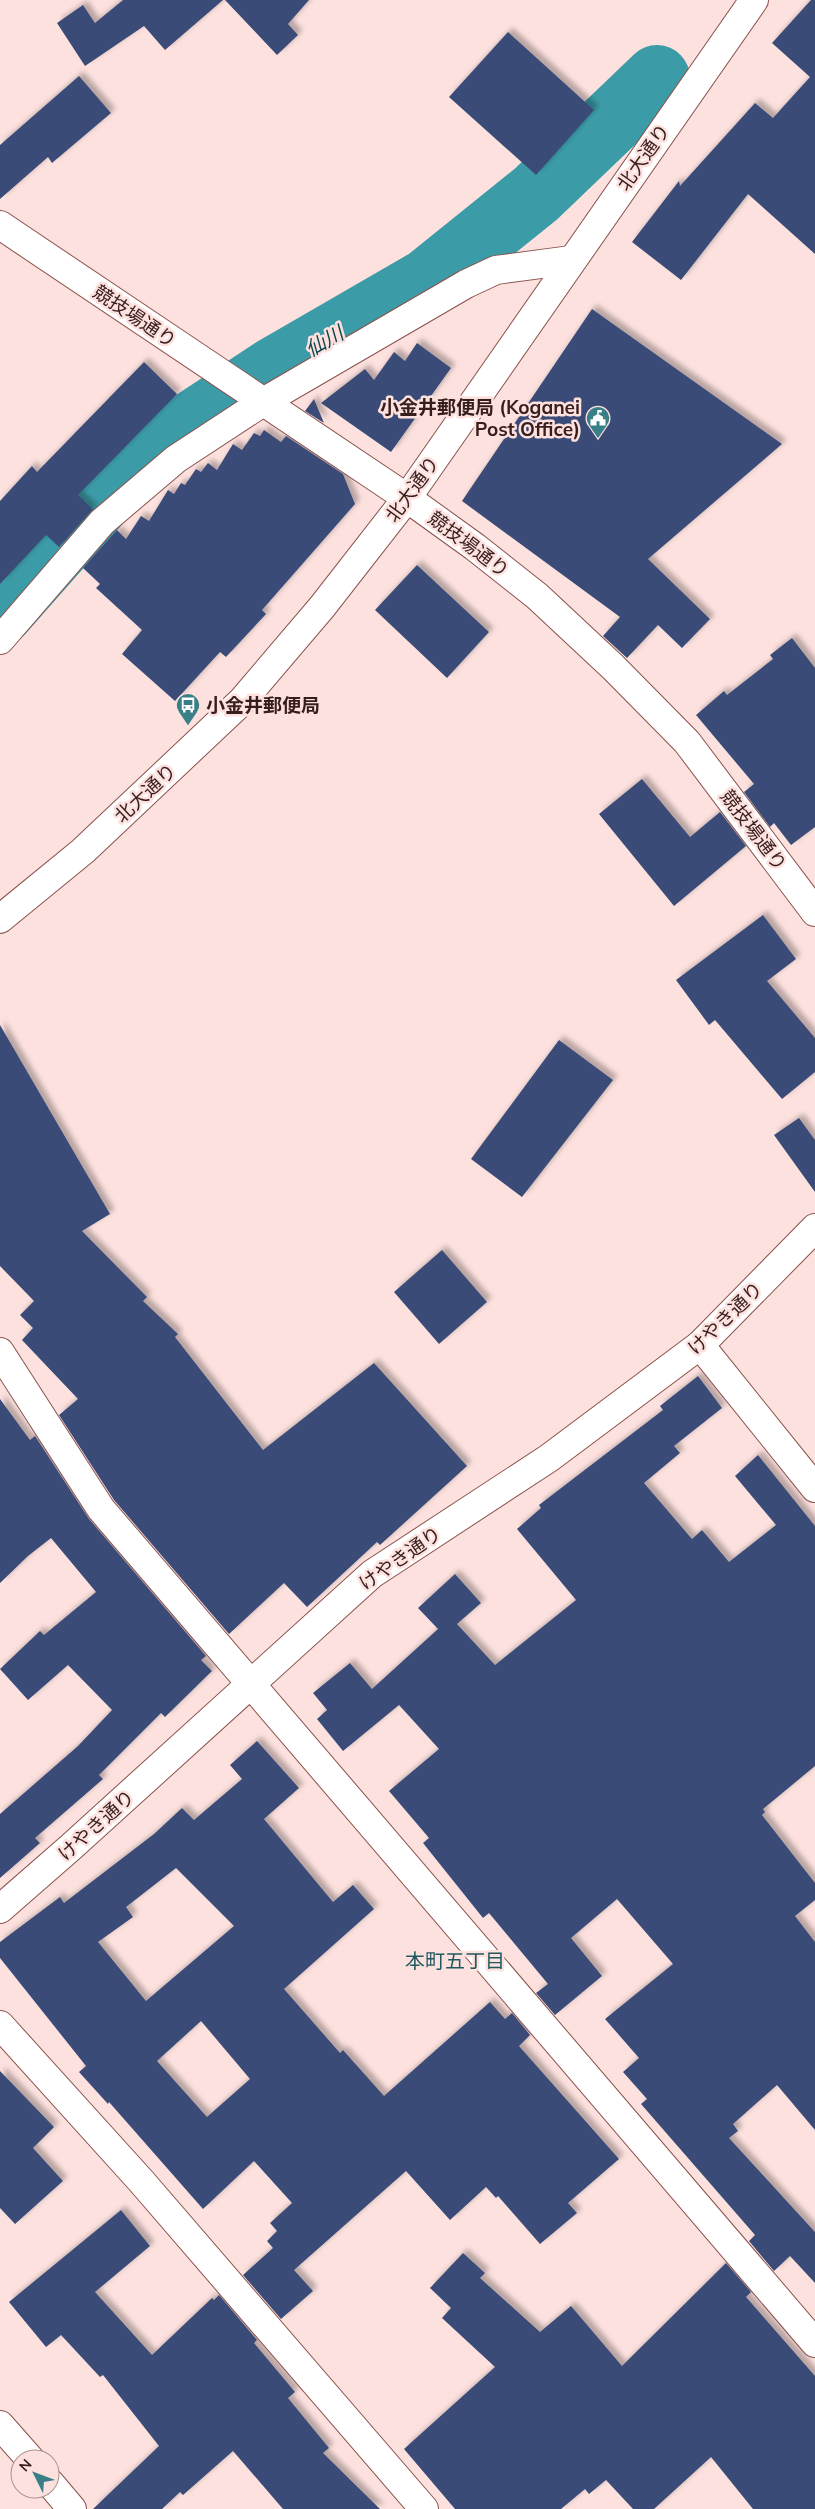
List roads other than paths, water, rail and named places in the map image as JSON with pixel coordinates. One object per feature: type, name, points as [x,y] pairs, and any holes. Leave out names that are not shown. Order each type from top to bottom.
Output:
[{"type":"street","name":"北大通り","points":[[0,919],[83,851],[242,701],[322,607],[407,498],[571,260],[754,0]]},
{"type":"street","name":"競技場通り","points":[[0,225],[407,498],[475,547],[537,596],[687,742],[815,912]]},
{"type":"street","points":[[0,640],[102,522],[176,459],[263,402],[466,284],[496,270],[571,260]]},
{"type":"street","name":"けやき通り","points":[[0,1909],[372,1574],[549,1458],[700,1345],[815,1228]]},
{"type":"street","points":[[700,1345],[815,1488]]},
{"type":"street","points":[[0,1352],[101,1509],[815,2343]]},
{"type":"street","points":[[0,2025],[142,2182],[424,2509]]},
{"type":"street","points":[[0,2425],[21,2449]]},
{"type":"street","points":[[60,2495],[72,2509]]},
{"type":"waterway","name":"仙川","points":[[0,613],[120,477],[195,422],[274,370],[428,281],[536,194],[657,78]]},
{"type":"place","name":"小金井郵便局 (Koganei Post Office)","points":[[598,439]]},
{"type":"place","name":"小金井郵便局","points":[[188,726]]},
{"type":"district","name":"本町五丁目","points":[[455,1960]]}]
